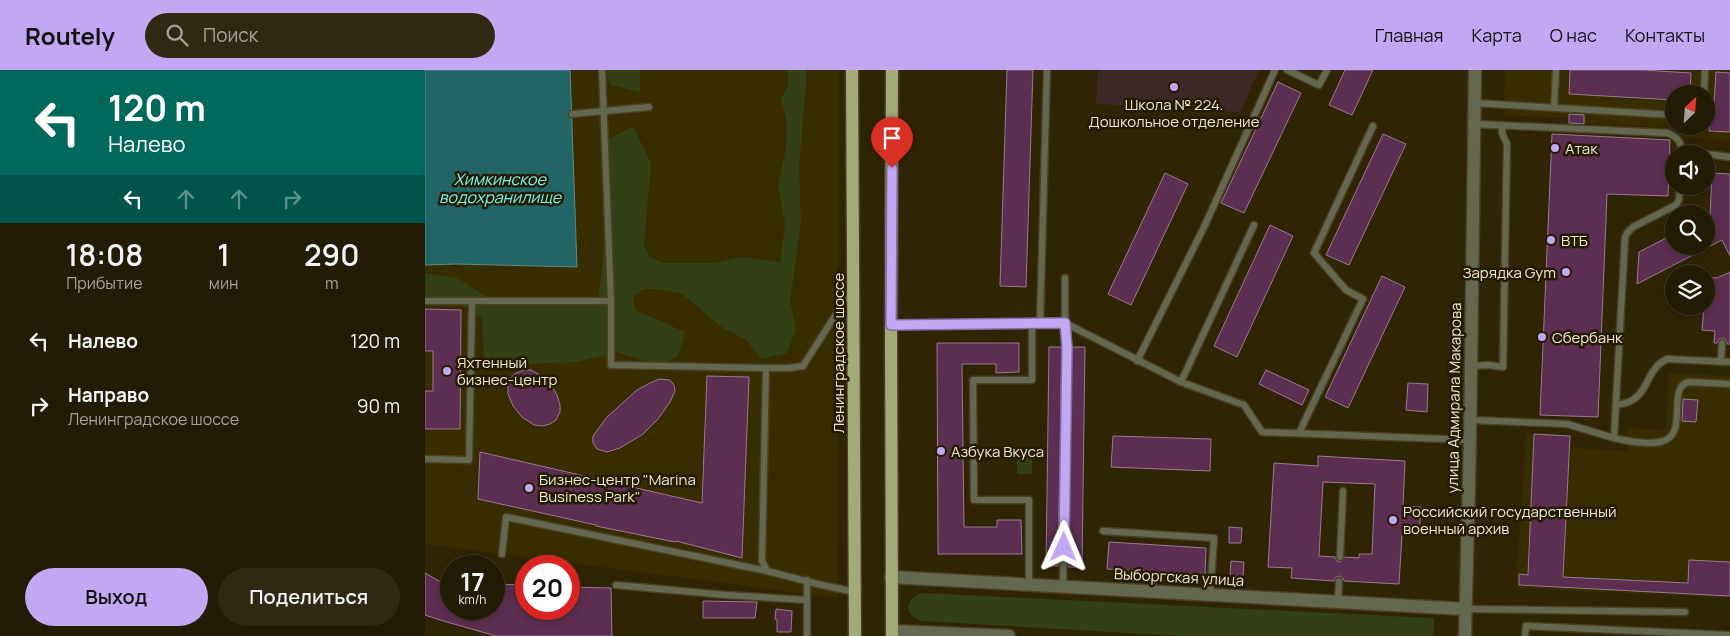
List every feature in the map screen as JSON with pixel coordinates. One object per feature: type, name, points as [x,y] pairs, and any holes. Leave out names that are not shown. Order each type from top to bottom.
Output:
[{"type":"main road","name":"Ленинградское шоссе","points":[[852,70],[855,636]]},
{"type":"main road","points":[[892,70],[892,633]]},
{"type":"street","name":"улица Адмирала Макарова","points":[[1465,636],[1471,420],[1475,70]]},
{"type":"street","name":"Выборгская улица","points":[[891,577],[1465,609]]},
{"type":"street","points":[[892,633],[1009,636]]},
{"type":"lane","points":[[602,70],[611,301],[611,365],[766,368],[803,366],[854,286]]},
{"type":"lane","points":[[1040,323],[1047,70]]},
{"type":"lane","points":[[1137,361],[1205,225],[1275,70]]},
{"type":"lane","points":[[1287,70],[1319,85],[1327,70]]},
{"type":"lane","points":[[1554,108],[1556,70]]},
{"type":"lane","points":[[1704,85],[1705,70]]},
{"type":"lane","points":[[1475,103],[1665,114]]},
{"type":"lane","points":[[572,114],[649,107]]},
{"type":"lane","points":[[1474,124],[1668,133],[1675,137],[1680,145]]},
{"type":"lane","points":[[1471,366],[1488,365],[1503,367],[1507,144],[1502,133],[1502,125]]},
{"type":"lane","points":[[1299,433],[1363,299],[1346,290],[1313,253],[1373,126]]},
{"type":"lane","points":[[1715,155],[1730,157]]},
{"type":"lane","points":[[1614,438],[1625,238],[1633,227],[1676,205],[1679,195]]},
{"type":"lane","points":[[1181,382],[1254,225]]},
{"type":"lane","points":[[1063,587],[1067,347],[1065,278]]},
{"type":"lane","points":[[425,301],[611,301]]},
{"type":"lane","points":[[425,459],[469,460],[472,301]]},
{"type":"lane","points":[[1029,585],[1029,500],[974,500],[973,380],[1033,380],[1032,323]]},
{"type":"lane","points":[[891,325],[1065,323],[1181,382],[1244,405],[1262,432],[1470,440]]},
{"type":"lane","points":[[1721,362],[1722,343]]},
{"type":"lane","points":[[1616,405],[1629,403],[1637,398],[1660,363],[1667,359],[1730,362]]},
{"type":"lane","points":[[766,368],[762,560],[767,571]]},
{"type":"lane","points":[[1471,420],[1572,425],[1614,438],[1649,442],[1664,441],[1674,432],[1678,390],[1683,384],[1689,382],[1730,384]]},
{"type":"lane","points":[[1340,557],[1343,491]]},
{"type":"lane","points":[[502,554],[505,518],[767,571],[855,592]]},
{"type":"lane","points":[[1103,531],[1214,538],[1210,595]]},
{"type":"lane","points":[[807,580],[807,636]]},
{"type":"lane","points":[[1338,602],[1339,581]]},
{"type":"lane","points":[[616,585],[807,600]]},
{"type":"lane","points":[[1465,609],[1685,612]]},
{"type":"lane","points":[[1525,636],[1526,626],[1730,635]]},
{"type":"shaded area","points":[[570,70],[839,70],[838,598],[580,564],[580,555],[515,556],[425,544],[425,265],[577,266]]},
{"type":"shaded area","name":"Школа № 224. Дошкольное отделение","points":[[1098,70],[1259,70],[1240,112],[1096,104]]},
{"type":"shaded area","points":[[1505,70],[1730,70],[1730,141],[1680,137],[1680,135],[1715,135],[1715,85],[1665,85],[1665,127],[1569,123],[1569,118],[1504,115]]},
{"type":"shaded area","points":[[1669,373],[1730,376],[1730,598],[1516,588],[1526,434],[1570,436],[1570,448],[1627,451],[1628,428],[1666,430]]},
{"type":"green space","points":[[606,70],[640,70],[640,92],[610,85]]},
{"type":"green space","points":[[786,70],[806,70],[799,168],[801,222],[790,302],[796,329],[787,353],[762,359],[745,339],[723,328],[682,294],[658,289],[644,289],[633,297],[635,310],[685,332],[678,356],[666,362],[653,364],[617,352],[577,362],[495,365],[484,357],[482,319],[460,303],[425,300],[425,273],[459,279],[491,300],[598,304],[605,239],[602,149],[609,139],[633,126],[651,163],[644,245],[650,257],[662,263],[715,263],[741,257],[780,262],[785,224],[778,186],[786,148],[787,123],[781,98],[788,85]]},
{"type":"green space","points":[[1017,453],[1032,453],[1032,474],[1017,474]]},
{"type":"green space","points":[[923,593],[1431,618],[1434,619],[1433,636],[1181,636],[922,621],[911,615],[908,607],[912,598]]},
{"type":"water","name":"Химкинское водохранилище","points":[[425,70],[570,70],[577,267],[425,265]]},
{"type":"building","points":[[1007,70],[1033,70],[1026,287],[1000,286]]},
{"type":"building","points":[[1345,70],[1373,70],[1352,115],[1329,105]]},
{"type":"building","points":[[1570,70],[1643,70],[1691,73],[1690,85],[1665,85],[1665,99],[1569,94]]},
{"type":"building","points":[[1716,72],[1730,73],[1730,132],[1715,131]]},
{"type":"building","points":[[1278,82],[1301,93],[1244,213],[1221,203]]},
{"type":"building","points":[[1569,114],[1584,115],[1584,124],[1569,123]]},
{"type":"building","points":[[1383,134],[1406,144],[1349,265],[1326,255]]},
{"type":"building","points":[[1552,134],[1670,140],[1670,145],[1665,145],[1665,195],[1668,196],[1607,194],[1598,417],[1540,415]]},
{"type":"building","points":[[1165,173],[1188,184],[1131,305],[1108,294]]},
{"type":"building","points":[[1715,173],[1730,174],[1730,256],[1722,240],[1715,244],[1715,205],[1711,205],[1711,195],[1715,195]]},
{"type":"building","points":[[1270,225],[1293,236],[1237,357],[1214,346]]},
{"type":"building","points":[[1665,239],[1665,255],[1693,255],[1674,265],[1665,265],[1665,270],[1637,284],[1639,252]]},
{"type":"building","points":[[1730,272],[1730,344],[1727,344],[1723,338],[1714,343],[1715,331],[1702,330],[1703,315],[1715,315],[1715,278]]},
{"type":"building","points":[[1382,276],[1405,287],[1348,408],[1325,397]]},
{"type":"building","name":"Яхтенный бизнес-центр","points":[[425,309],[461,310],[460,429],[425,429],[425,391],[433,391],[433,351],[425,351]]},
{"type":"building","points":[[937,343],[1019,343],[1019,372],[996,373],[996,364],[962,364],[964,527],[997,527],[997,520],[1021,520],[1022,554],[938,554]]},
{"type":"building","points":[[1049,347],[1062,347],[1058,566],[1046,566]]},
{"type":"building","points":[[1072,347],[1085,347],[1082,567],[1068,567]]},
{"type":"building","points":[[524,370],[531,370],[540,375],[549,382],[557,395],[560,412],[556,420],[550,424],[543,426],[534,425],[522,417],[513,406],[508,394],[508,382],[514,374]]},
{"type":"building","points":[[1266,370],[1309,390],[1302,405],[1259,384]]},
{"type":"building","points":[[707,376],[749,377],[742,558],[676,541],[596,526],[478,499],[480,452],[702,503]]},
{"type":"building","points":[[659,379],[670,380],[674,385],[675,391],[658,419],[643,434],[620,448],[607,452],[597,449],[593,443],[593,436],[607,417],[637,390]]},
{"type":"building","points":[[1408,383],[1428,384],[1427,412],[1406,410]]},
{"type":"building","points":[[1683,399],[1698,400],[1696,422],[1682,421]]},
{"type":"building","points":[[1534,434],[1570,436],[1563,577],[1688,583],[1689,560],[1730,562],[1730,596],[1519,585],[1519,574],[1528,575]]},
{"type":"building","points":[[1113,436],[1211,439],[1210,471],[1111,467]]},
{"type":"building","name":"Российский государственный военный архив","points":[[1318,456],[1405,461],[1403,506],[1421,507],[1419,535],[1402,534],[1399,584],[1344,581],[1340,576],[1336,577],[1334,581],[1291,578],[1292,568],[1268,567],[1274,463],[1318,466]],"holes":[[[1323,482],[1375,484],[1372,554],[1359,554],[1359,558],[1345,557],[1340,562],[1335,557],[1319,556]]]},
{"type":"building","points":[[1229,527],[1242,528],[1241,543],[1229,543]]},
{"type":"building","points":[[1109,542],[1206,548],[1205,574],[1107,569]]},
{"type":"building","points":[[1231,561],[1244,562],[1243,576],[1230,576]]},
{"type":"building","points":[[425,573],[440,581],[440,620],[425,615]]},
{"type":"building","points":[[505,584],[515,585],[515,620],[580,620],[580,587],[611,588],[612,636],[496,636],[440,620],[505,620]]},
{"type":"building","points":[[703,601],[757,602],[755,618],[703,618]]},
{"type":"building","points":[[776,609],[792,611],[791,632],[777,632]]},
{"type":"place","name":"Школа № 224. Дошкольное отделение","points":[[1174,87]]},
{"type":"place","name":"Атак","points":[[1555,148]]},
{"type":"place","name":"ВТБ","points":[[1551,240]]},
{"type":"place","name":"Зарядка Gym","points":[[1566,272]]},
{"type":"place","name":"Сбербанк","points":[[1542,337]]},
{"type":"place","name":"Яхтенный бизнес-центр","points":[[447,371]]},
{"type":"place","name":"Азбука Вкуса","points":[[941,451]]},
{"type":"place","name":"Бизнес-центр \"Marina Business Park\"","points":[[529,488]]},
{"type":"place","name":"Российский государственный военный архив","points":[[1393,520]]},
{"type":"route","points":[[892,168],[891,325],[1065,323],[1067,347],[1064,547]]}]
